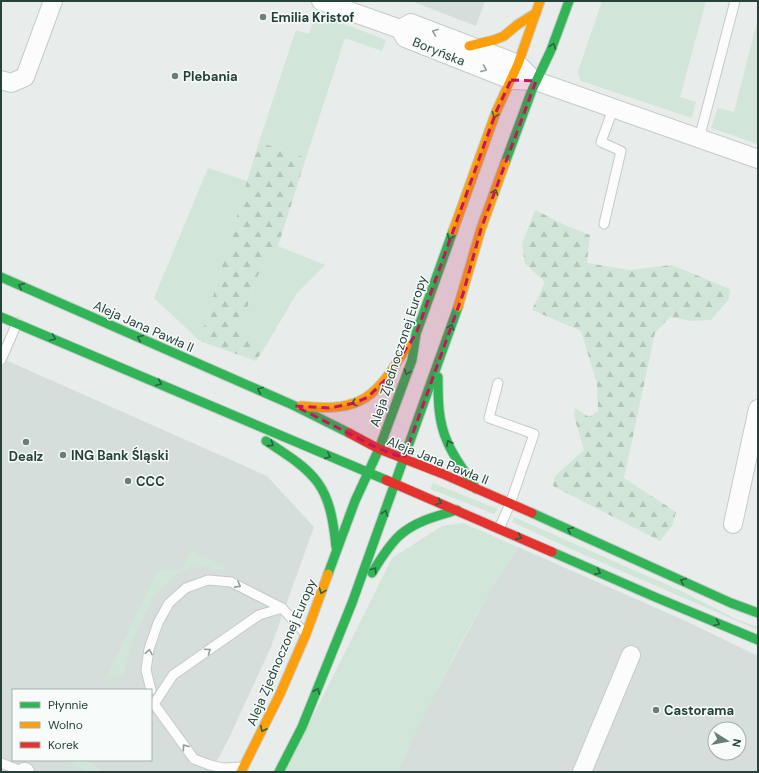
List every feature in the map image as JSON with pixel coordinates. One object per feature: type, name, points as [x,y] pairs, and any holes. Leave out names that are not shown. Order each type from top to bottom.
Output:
[{"type":"street","points":[[1,80],[11,83],[25,77],[54,1]]},
{"type":"street","points":[[322,1],[400,29]]},
{"type":"street","name":"Aleja Zjednoczonej Europy","points":[[243,770],[280,694],[306,634],[355,501],[379,449],[412,360],[416,334],[496,112],[514,72],[540,1]]},
{"type":"street","points":[[279,772],[302,727],[352,603],[463,294],[482,229],[532,90],[551,50],[569,1]]},
{"type":"street","points":[[469,46],[504,36],[517,25],[536,13]]},
{"type":"street","name":"Boryńska","points":[[514,72],[469,46],[411,23],[400,29],[406,38],[514,72],[758,159]]},
{"type":"street","name":"Aleja Jana Pawła II","points":[[1,277],[295,406],[379,449],[404,458],[476,489],[731,603],[758,613]]},
{"type":"street","points":[[1,317],[457,510],[655,597],[758,640]]},
{"type":"street","points":[[295,406],[330,408],[348,405],[368,397],[385,380],[416,334]]},
{"type":"street","points":[[438,364],[438,402],[442,427],[447,442],[476,489]]},
{"type":"street","points":[[215,407],[297,461],[316,478],[325,492],[329,502],[335,530],[336,554]]},
{"type":"street","points":[[733,524],[758,409]]},
{"type":"street","points":[[352,603],[388,548],[404,532],[429,519],[457,510]]},
{"type":"street","points":[[582,772],[631,655]]},
{"type":"lane","points":[[699,139],[735,1]]},
{"type":"lane","points":[[604,224],[621,151],[601,142],[613,108]]},
{"type":"lane","points":[[1,360],[17,323]]},
{"type":"lane","points":[[498,383],[489,418],[534,434],[510,504],[499,529]]},
{"type":"lane","points":[[151,689],[146,670],[149,649],[158,623],[169,603],[186,588],[208,580],[231,582],[282,608],[306,634]]},
{"type":"lane","points":[[154,704],[173,675],[260,615],[282,608]]},
{"type":"lane","points":[[152,695],[154,704],[194,759],[223,768],[243,770]]},
{"type":"lane","points":[[1,763],[25,772]]},
{"type":"highlighted area","points":[[511,80],[536,81],[481,229],[463,294],[404,458],[379,449],[295,406],[330,408],[355,403],[368,397],[385,380],[416,334],[496,112]]},
{"type":"shaded area","points":[[411,1],[485,1],[476,26]]},
{"type":"shaded area","points":[[1,358],[267,476],[314,527],[271,647],[229,738],[211,772],[1,772]]},
{"type":"shaded area","points":[[518,547],[688,622],[758,656],[758,772],[397,772],[426,709],[490,591]]},
{"type":"green space","points":[[602,1],[706,1],[680,97],[696,102],[692,118],[581,81],[578,72]]},
{"type":"green space","points":[[316,13],[386,40],[382,51],[345,38],[306,158],[259,142],[296,30],[309,34]]},
{"type":"green space","points":[[758,18],[758,144],[711,128],[718,108],[734,112]]},
{"type":"green space","points":[[259,142],[306,158],[278,246],[263,263],[252,291],[241,330],[267,344],[256,361],[200,341]]},
{"type":"green space","points":[[208,168],[247,181],[200,341],[154,298]]},
{"type":"green space","points":[[535,210],[567,226],[590,235],[587,263],[630,270],[672,265],[730,289],[729,299],[711,320],[692,321],[670,317],[655,333],[624,478],[676,512],[672,526],[660,541],[553,486],[555,476],[584,450],[574,416],[575,408],[589,417],[598,411],[597,384],[581,331],[532,310],[545,282],[525,264],[522,244]]},
{"type":"green space","points":[[278,246],[325,265],[297,293],[267,344],[241,330],[252,291],[263,263]]},
{"type":"green space","points":[[433,483],[498,509],[494,514],[430,489]]},
{"type":"green space","points":[[514,517],[679,590],[736,619],[758,627],[758,630],[512,522]]},
{"type":"green space","points":[[463,523],[518,547],[484,602],[453,657],[397,772],[285,772],[392,558],[442,526]]},
{"type":"green space","points":[[191,551],[225,566],[223,571],[199,564],[177,574],[153,597],[132,642],[123,675],[106,679],[157,571],[182,569]]},
{"type":"green space","points":[[70,761],[88,761],[102,772],[88,772]]},
{"type":"traffic: fast","points":[[505,163],[532,90],[551,50],[569,1]]},
{"type":"traffic: fast","points":[[328,574],[355,501],[379,449],[412,360],[416,334],[453,231]]},
{"type":"traffic: fast","points":[[1,277],[295,406],[349,433]]},
{"type":"traffic: fast","points":[[279,772],[302,727],[352,603],[458,307]]},
{"type":"traffic: fast","points":[[1,317],[386,480]]},
{"type":"traffic: fast","points":[[438,377],[439,410],[444,433],[453,453],[476,489]]},
{"type":"traffic: fast","points":[[266,441],[298,463],[309,472],[318,483],[325,494],[330,508],[336,547]]},
{"type":"traffic: fast","points":[[372,573],[384,553],[406,530],[427,520],[457,510]]},
{"type":"traffic: fast","points":[[532,513],[731,603],[758,613]]},
{"type":"traffic: fast","points":[[552,552],[758,640]]},
{"type":"traffic: slow","points":[[453,231],[496,112],[518,64],[540,1]]},
{"type":"traffic: slow","points":[[469,46],[504,36],[517,25],[536,13]]},
{"type":"traffic: slow","points":[[458,307],[481,229],[505,163]]},
{"type":"traffic: slow","points":[[301,406],[340,407],[354,403],[366,397],[377,389],[407,346]]},
{"type":"traffic: slow","points":[[241,772],[280,694],[306,634],[328,574]]},
{"type":"traffic: jam","points":[[349,433],[379,449],[443,474],[532,513]]},
{"type":"traffic: jam","points":[[386,480],[552,552]]},
{"type":"place","name":"Emilia Kristof","points":[[263,17]]},
{"type":"place","name":"Plebania","points":[[175,76]]},
{"type":"place","name":"Dealz","points":[[26,442]]},
{"type":"place","name":"ING Bank Śląski","points":[[63,455]]},
{"type":"place","name":"CCC","points":[[128,481]]},
{"type":"place","name":"Castorama","points":[[656,710]]}]
